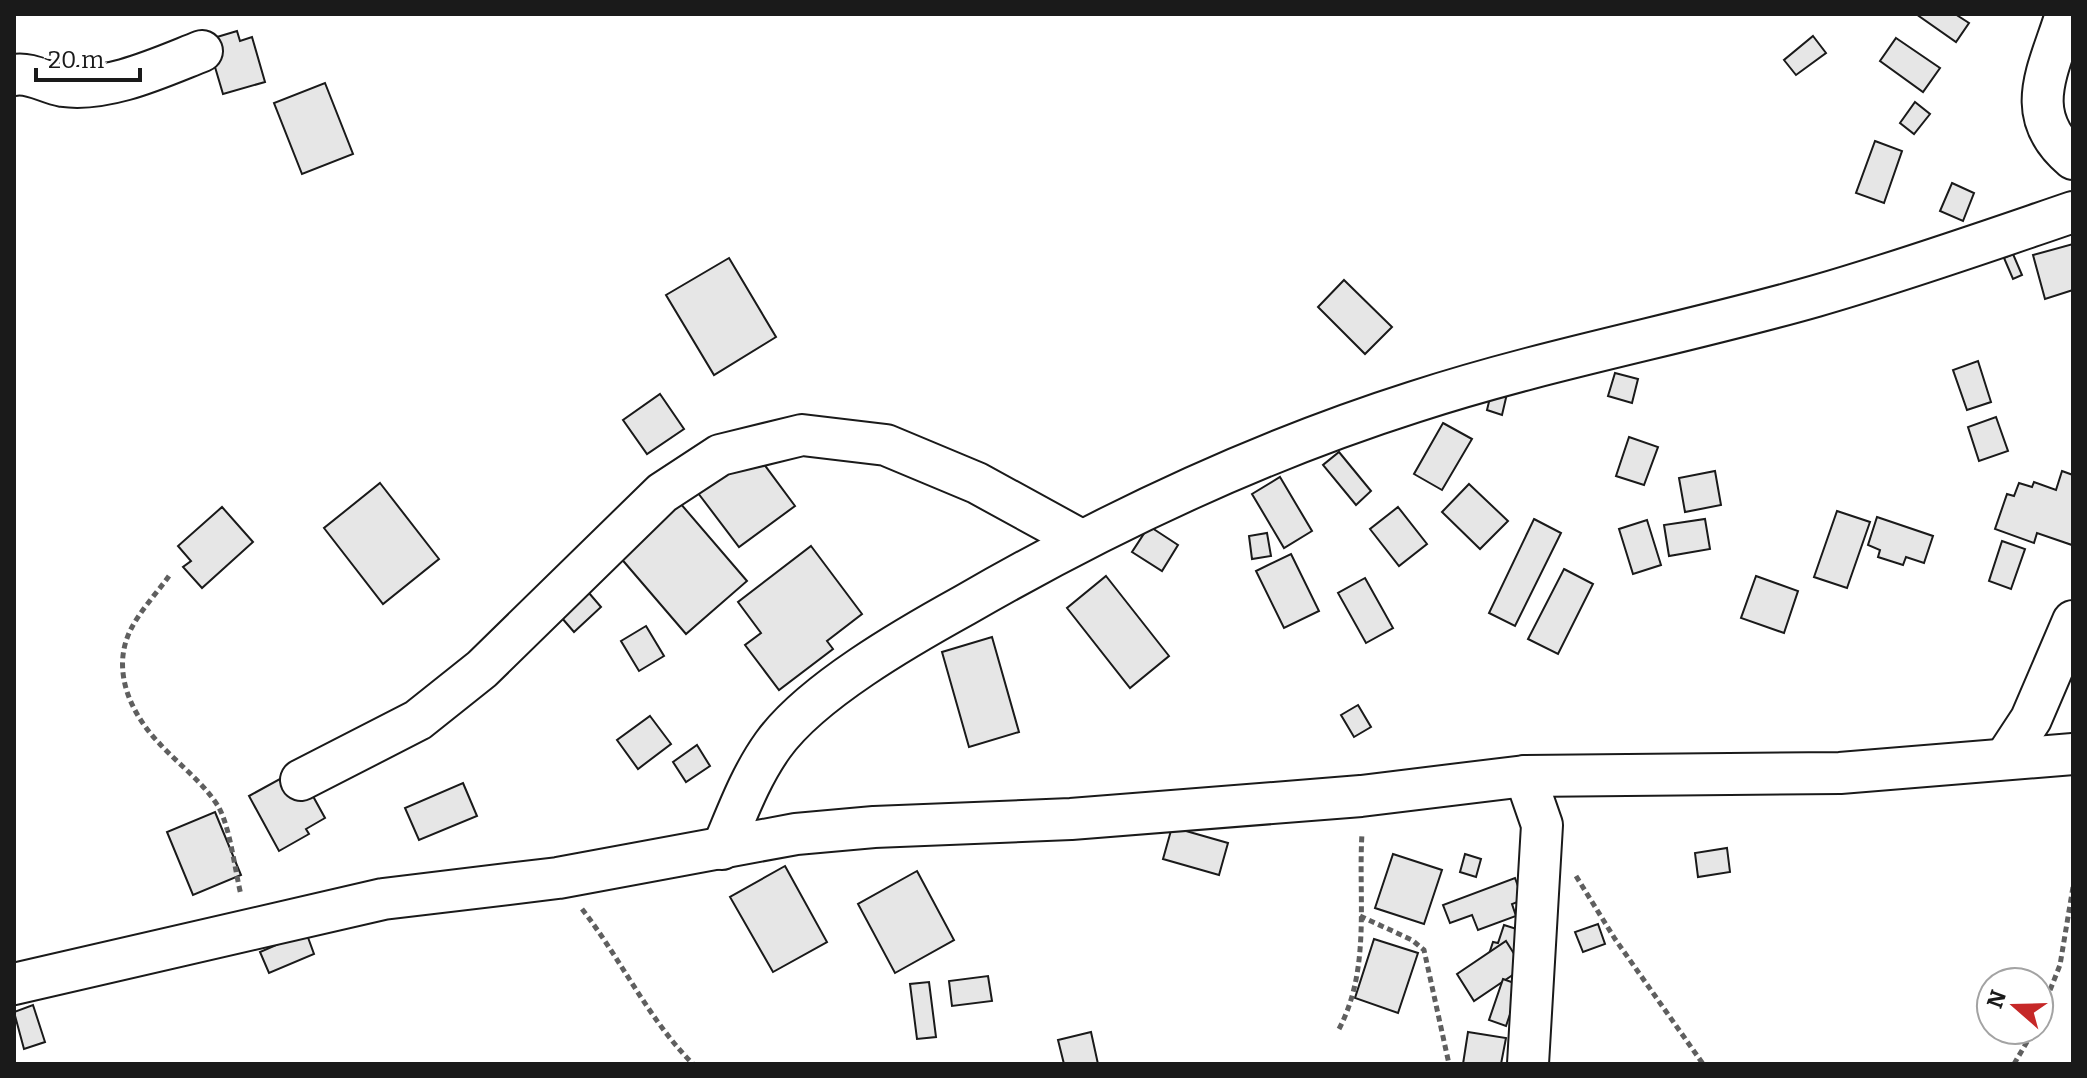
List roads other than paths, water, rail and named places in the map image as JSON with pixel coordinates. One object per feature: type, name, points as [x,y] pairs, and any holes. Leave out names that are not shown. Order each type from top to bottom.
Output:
[{"type":"street","points":[[2066,14],[2041,101],[2046,129],[2055,144],[2073,159]]},
{"type":"street","points":[[14,75],[22,74],[62,86],[85,86],[143,74],[202,51]]},
{"type":"street","points":[[722,849],[746,792],[774,744],[811,706],[915,633],[1081,540],[1192,487],[1412,402],[1555,360],[1816,296],[2073,212]]},
{"type":"street","points":[[301,780],[418,720],[482,669],[662,493],[720,455],[802,435],[886,445],[977,483],[1081,540]]},
{"type":"street","points":[[2006,757],[2031,719],[2073,621]]},
{"type":"street","points":[[14,984],[383,899],[558,878],[796,834],[874,827],[1071,819],[1361,796],[1525,776],[1840,773],[2006,757],[2073,754]]},
{"type":"street","points":[[1525,776],[1536,800],[1542,825],[1528,1064]]}]
